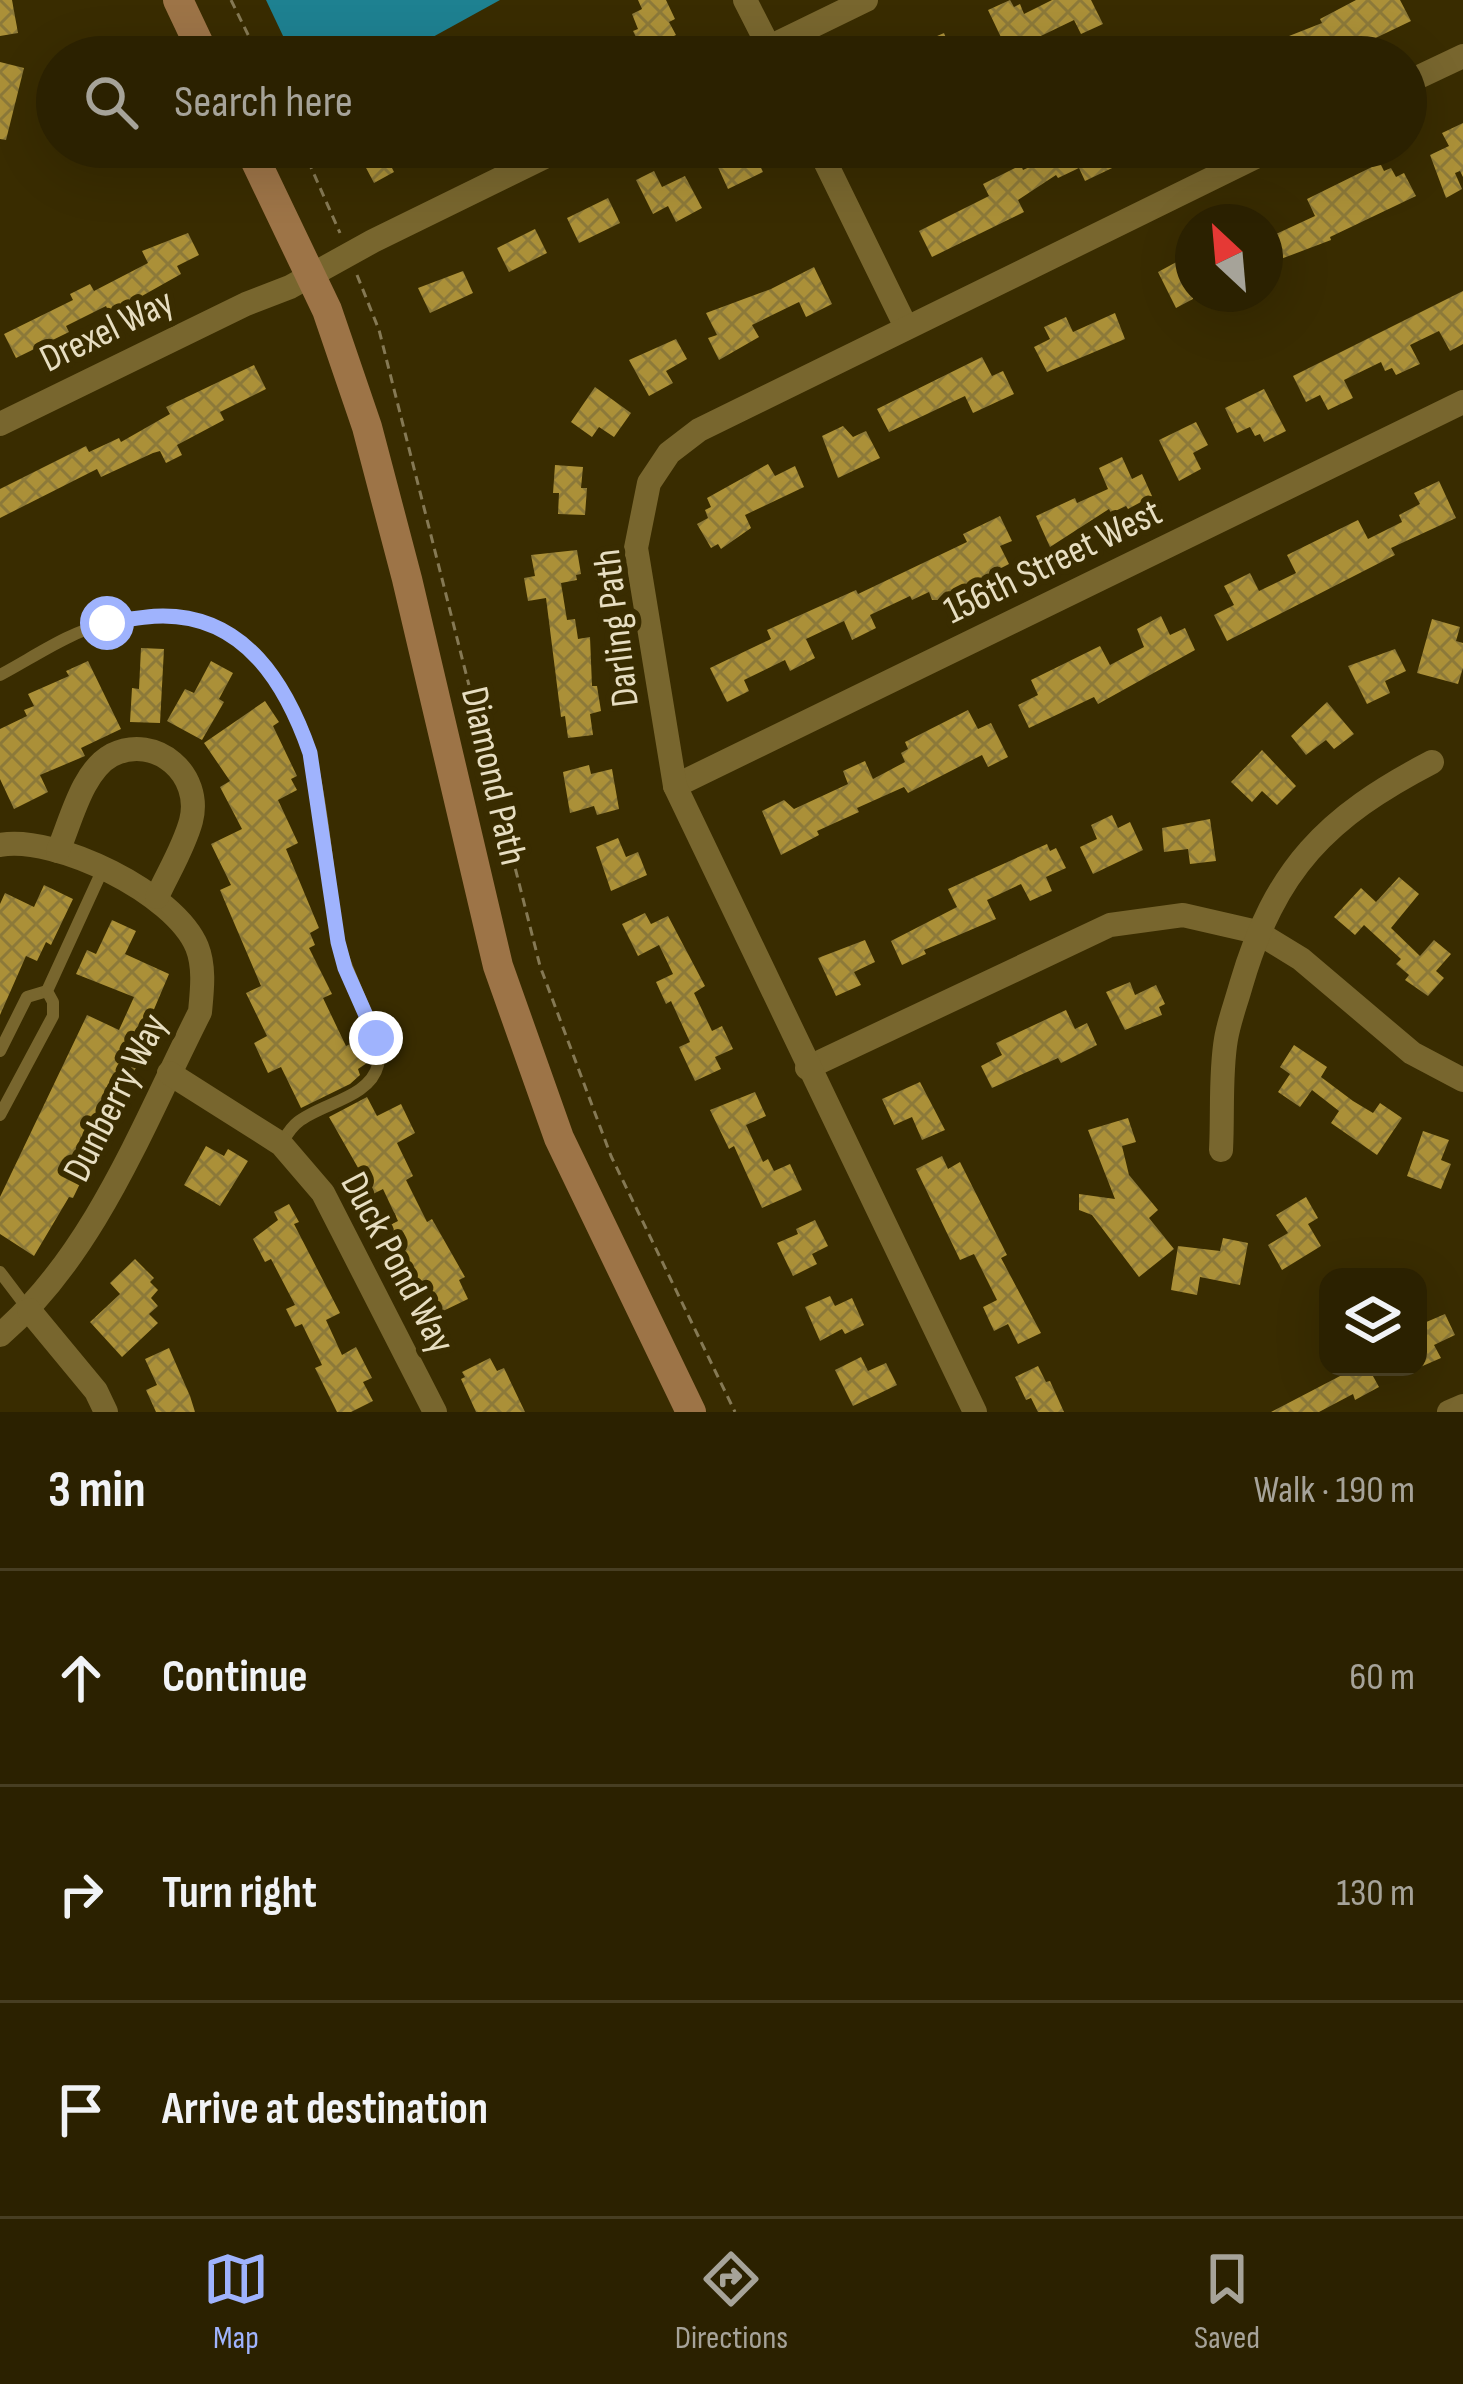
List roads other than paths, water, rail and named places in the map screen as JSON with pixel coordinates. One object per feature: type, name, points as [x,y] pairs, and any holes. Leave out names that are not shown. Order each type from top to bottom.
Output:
[{"type":"street","points":[[178,0],[195,36]]},
{"type":"street","points":[[745,0],[758,36]]},
{"type":"street","points":[[798,36],[866,0]]},
{"type":"street","points":[[1427,73],[1463,56]]},
{"type":"street","name":"Diamond Path","points":[[259,168],[311,275],[367,427],[497,967],[559,1138],[691,1412]]},
{"type":"street","name":"Drexel Way","points":[[0,424],[523,168]]},
{"type":"street","points":[[828,168],[906,327]]},
{"type":"street","name":"Darling Path","points":[[974,1412],[675,786],[636,548],[650,483],[669,453],[699,430],[1233,168]]},
{"type":"street","name":"156th Street West","points":[[675,786],[1463,403]]},
{"type":"street","points":[[58,850],[92,772],[111,755],[152,750],[185,775],[193,800],[191,821],[157,897]]},
{"type":"street","points":[[1221,1150],[1226,1039],[1257,932],[1286,878],[1329,827],[1378,790],[1432,762]]},
{"type":"street","name":"Dunberry Way","points":[[0,845],[22,841],[58,850],[157,897],[182,921],[198,949],[203,981],[200,1012],[94,1221],[65,1269],[0,1336]]},
{"type":"street","points":[[807,1068],[1110,925],[1183,915],[1257,932],[1301,959],[1412,1053],[1463,1079]]},
{"type":"street","name":"Duck Pond Way","points":[[169,1073],[281,1144],[323,1193],[435,1412]]},
{"type":"street","points":[[29,1310],[96,1390],[106,1412]]},
{"type":"street","points":[[1449,1412],[1463,1406]]},
{"type":"lane","points":[[0,675],[80,632],[107,623],[164,616],[197,620],[230,633],[264,662],[285,697],[310,753],[345,968],[380,1050],[374,1077],[295,1124],[281,1144]]},
{"type":"lane","points":[[0,1051],[27,997],[47,991],[102,871]]},
{"type":"lane","points":[[0,1115],[53,1016],[47,991]]},
{"type":"lane","points":[[0,1272],[29,1310]]},
{"type":"water","points":[[266,0],[500,0],[435,36],[283,36]]}]
